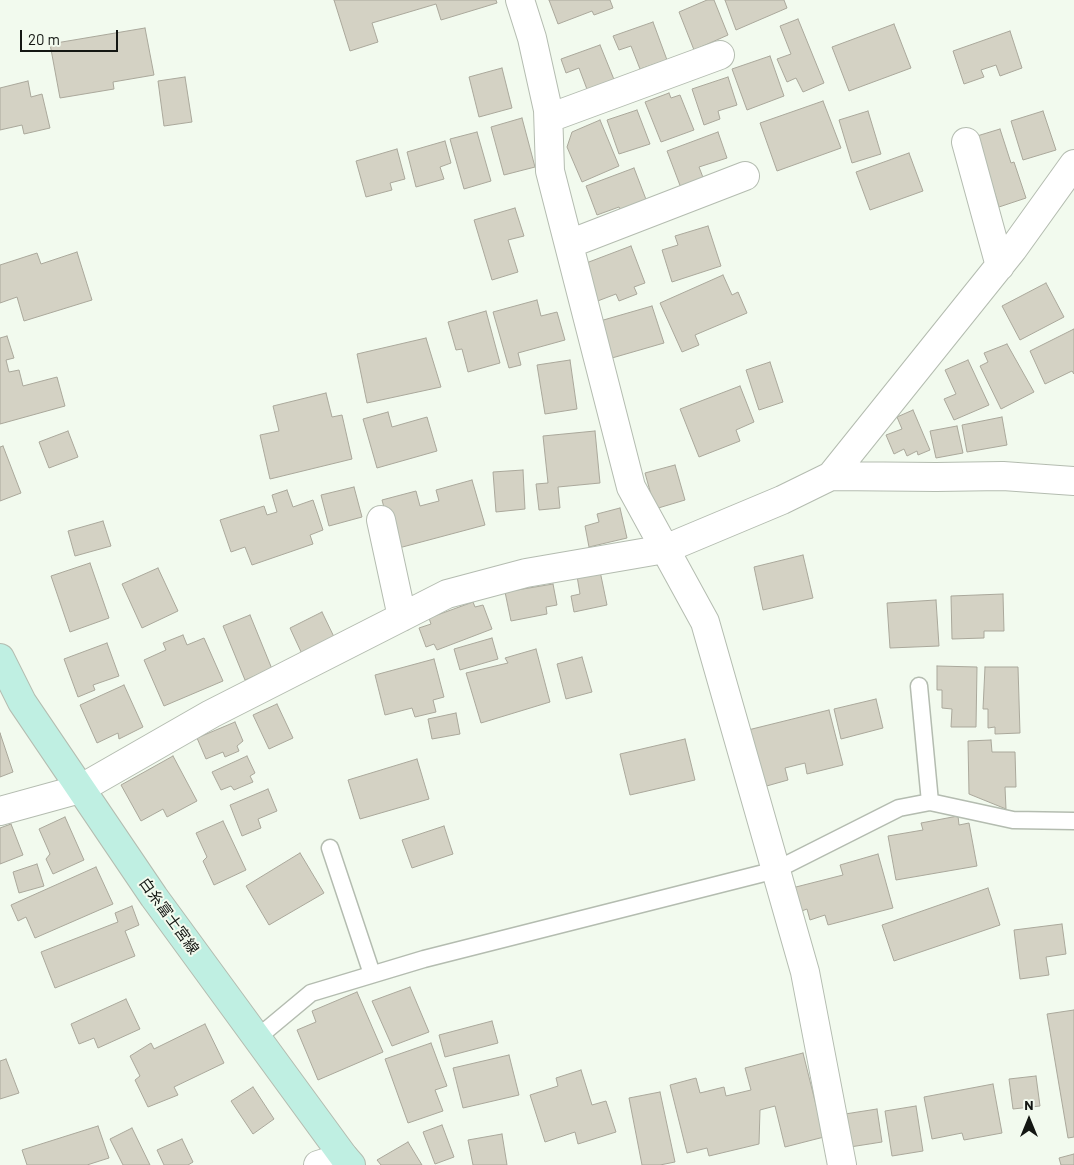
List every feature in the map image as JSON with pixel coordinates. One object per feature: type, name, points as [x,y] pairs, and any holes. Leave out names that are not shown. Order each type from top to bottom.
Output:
[{"type":"main road","name":"白糸富士宮線","points":[[0,658],[22,702],[154,897],[348,1161]]},
{"type":"street","points":[[520,0],[532,38],[548,110],[550,171],[631,487],[705,622],[805,972],[842,1165]]},
{"type":"street","points":[[549,118],[720,55]]},
{"type":"street","points":[[966,142],[1000,266]]},
{"type":"street","points":[[0,811],[80,789],[212,714],[447,594],[526,573],[665,549],[782,500],[831,476],[1000,266],[1074,164]]},
{"type":"street","points":[[569,244],[745,176]]},
{"type":"street","points":[[831,476],[1003,476],[1074,481]]},
{"type":"street","points":[[381,520],[402,617]]},
{"type":"street","points":[[318,1165],[348,1161]]},
{"type":"lane","points":[[919,686],[930,802]]},
{"type":"lane","points":[[257,1038],[311,993],[424,959],[776,870],[899,808],[930,802],[1013,820],[1074,821]]},
{"type":"lane","points":[[330,848],[372,974]]},
{"type":"building","points":[[334,0],[496,0],[497,3],[441,20],[436,4],[372,23],[378,42],[350,51]]},
{"type":"building","points":[[549,0],[610,0],[613,8],[594,15],[592,11],[558,24]]},
{"type":"building","points":[[707,0],[714,0],[728,35],[694,50],[679,12]]},
{"type":"building","points":[[725,0],[784,0],[787,8],[736,30]]},
{"type":"building","points":[[798,19],[824,83],[803,92],[796,78],[787,82],[777,59],[791,54],[780,26]]},
{"type":"building","points":[[653,22],[667,60],[640,69],[631,46],[619,50],[613,36]]},
{"type":"building","points":[[894,24],[911,68],[849,91],[832,47]]},
{"type":"building","points":[[145,28],[154,75],[113,82],[114,89],[60,98],[50,44]]},
{"type":"building","points":[[1010,31],[1022,68],[1000,76],[996,65],[981,70],[984,77],[964,84],[953,51]]},
{"type":"building","points":[[600,45],[615,82],[588,92],[579,68],[566,73],[561,59]]},
{"type":"building","points":[[770,56],[784,96],[747,110],[732,69]]},
{"type":"building","points":[[502,68],[512,108],[479,117],[469,77]]},
{"type":"building","points":[[185,77],[192,122],[164,126],[158,81]]},
{"type":"building","points":[[728,77],[737,105],[718,111],[720,119],[704,125],[692,89]]},
{"type":"building","points":[[28,81],[31,97],[42,94],[50,128],[24,134],[22,125],[0,130],[0,88]]},
{"type":"building","points":[[669,93],[671,98],[680,95],[694,130],[661,142],[645,102]]},
{"type":"building","points":[[823,101],[841,148],[777,171],[760,123]]},
{"type":"building","points":[[637,110],[650,144],[619,154],[607,120]]},
{"type":"building","points":[[868,111],[881,154],[852,163],[839,120]]},
{"type":"building","points":[[1043,111],[1056,150],[1023,160],[1011,121]]},
{"type":"building","points":[[522,118],[535,167],[504,175],[491,127]]},
{"type":"building","points":[[600,120],[619,166],[582,182],[567,147],[572,132]]},
{"type":"building","points":[[1000,129],[1011,163],[1014,162],[1026,198],[999,207],[977,136]]},
{"type":"building","points":[[477,132],[491,181],[464,189],[450,139]]},
{"type":"building","points":[[718,132],[727,158],[699,167],[704,180],[681,188],[667,151]]},
{"type":"building","points":[[445,141],[451,163],[440,167],[444,179],[416,187],[407,152]]},
{"type":"building","points":[[397,149],[405,179],[390,183],[392,190],[366,197],[356,161]]},
{"type":"building","points":[[909,153],[923,191],[870,210],[856,172]]},
{"type":"building","points":[[634,168],[647,202],[621,211],[619,207],[597,215],[586,186]]},
{"type":"building","points":[[515,208],[524,236],[508,240],[518,272],[492,280],[474,220]]},
{"type":"building","points":[[708,226],[721,266],[672,282],[662,250],[678,245],[675,236]]},
{"type":"building","points":[[631,246],[645,283],[634,287],[637,294],[619,301],[616,294],[595,302],[581,265]]},
{"type":"building","points":[[77,252],[92,300],[24,321],[17,297],[0,303],[0,265],[37,253],[41,264]]},
{"type":"building","points":[[723,275],[732,295],[738,292],[747,313],[695,335],[699,345],[682,352],[660,303]]},
{"type":"building","points":[[1046,283],[1064,317],[1020,340],[1002,306]]},
{"type":"building","points":[[537,300],[541,316],[557,312],[565,340],[518,353],[521,365],[509,368],[493,312]]},
{"type":"building","points":[[652,306],[664,343],[612,358],[600,321]]},
{"type":"building","points":[[486,311],[500,363],[468,372],[462,349],[456,350],[448,322]]},
{"type":"building","points":[[1074,329],[1074,374],[1072,371],[1045,384],[1030,351]]},
{"type":"building","points":[[7,336],[14,358],[6,360],[9,372],[19,370],[23,386],[57,377],[65,406],[0,424],[0,338]]},
{"type":"building","points":[[426,338],[441,387],[367,403],[357,354]]},
{"type":"building","points":[[1007,344],[1034,392],[1001,409],[980,366],[988,362],[984,353]]},
{"type":"building","points":[[570,360],[577,409],[545,414],[537,365]]},
{"type":"building","points":[[968,360],[989,405],[954,420],[944,399],[956,394],[945,370]]},
{"type":"building","points":[[770,362],[783,402],[759,410],[746,370]]},
{"type":"building","points":[[740,386],[754,422],[736,430],[740,441],[699,457],[680,409]]},
{"type":"building","points":[[326,393],[332,417],[342,415],[352,459],[270,479],[260,435],[279,431],[273,406]]},
{"type":"building","points":[[913,410],[930,450],[918,455],[917,451],[907,456],[904,449],[894,454],[886,435],[902,429],[897,417]]},
{"type":"building","points":[[388,412],[392,427],[427,417],[437,451],[377,468],[363,419]]},
{"type":"building","points":[[1002,417],[1007,445],[967,452],[962,425]]},
{"type":"building","points":[[957,426],[963,453],[936,458],[930,431]]},
{"type":"building","points":[[68,431],[78,457],[49,468],[39,442]]},
{"type":"building","points":[[595,431],[600,483],[558,487],[560,508],[539,510],[536,484],[548,483],[543,436]]},
{"type":"building","points":[[3,446],[21,493],[0,501],[0,447]]},
{"type":"building","points":[[675,465],[685,500],[655,509],[645,473]]},
{"type":"building","points":[[523,470],[525,509],[496,512],[493,472]]},
{"type":"building","points":[[472,480],[485,525],[395,549],[382,500],[416,491],[420,506],[439,501],[436,490]]},
{"type":"building","points":[[354,487],[362,517],[329,526],[321,495]]},
{"type":"building","points":[[287,490],[293,507],[313,500],[323,530],[310,535],[313,544],[252,565],[245,547],[231,552],[220,520],[264,506],[267,515],[277,512],[272,495]]},
{"type":"building","points":[[620,508],[627,538],[589,547],[585,526],[599,522],[597,514]]},
{"type":"building","points":[[103,521],[111,546],[75,556],[68,531]]},
{"type":"building","points":[[803,555],[813,598],[763,610],[754,567]]},
{"type":"building","points":[[90,563],[109,618],[70,632],[51,576]]},
{"type":"building","points":[[158,568],[178,611],[142,628],[122,584]]},
{"type":"building","points":[[600,571],[607,605],[574,612],[571,596],[580,594],[577,576]]},
{"type":"building","points":[[553,584],[557,605],[546,607],[547,614],[511,621],[505,592]]},
{"type":"building","points":[[1003,594],[1004,631],[984,631],[984,638],[952,639],[951,596]]},
{"type":"building","points":[[936,600],[939,646],[890,648],[887,603]]},
{"type":"building","points":[[473,602],[475,607],[483,605],[492,629],[437,650],[434,644],[426,647],[419,628],[431,624],[429,618]]},
{"type":"building","points":[[322,612],[335,639],[302,654],[290,628]]},
{"type":"building","points":[[250,615],[272,669],[245,680],[223,626]]},
{"type":"building","points":[[183,635],[187,645],[204,638],[223,681],[164,706],[144,660],[166,650],[163,643]]},
{"type":"building","points":[[492,638],[498,659],[460,670],[454,649]]},
{"type":"building","points":[[107,643],[119,676],[93,685],[95,690],[78,697],[64,659]]},
{"type":"building","points":[[536,649],[550,702],[481,723],[466,673],[508,663],[505,658]]},
{"type":"building","points":[[582,657],[592,692],[566,699],[557,664]]},
{"type":"building","points":[[434,659],[444,697],[433,700],[436,712],[415,717],[412,708],[385,715],[375,675]]},
{"type":"building","points":[[937,666],[977,667],[976,727],[951,727],[952,709],[942,708],[942,690],[937,690]]},
{"type":"building","points":[[985,667],[1018,667],[1020,733],[995,734],[995,727],[988,728],[988,709],[983,709]]},
{"type":"building","points":[[124,685],[143,727],[119,739],[118,733],[97,743],[80,705]]},
{"type":"building","points":[[876,699],[883,728],[841,739],[834,709]]},
{"type":"building","points":[[277,704],[293,738],[269,749],[253,715]]},
{"type":"building","points":[[829,710],[843,765],[807,774],[805,763],[785,768],[788,780],[763,787],[748,730]]},
{"type":"building","points":[[456,713],[460,734],[432,739],[428,719]]},
{"type":"building","points":[[235,722],[243,741],[237,746],[239,751],[225,757],[223,752],[206,759],[197,738]]},
{"type":"building","points":[[0,733],[13,772],[0,777]]},
{"type":"building","points":[[685,739],[695,780],[630,795],[620,754]]},
{"type":"building","points":[[991,740],[992,752],[1015,752],[1016,787],[1005,787],[1006,809],[969,794],[968,741]]},
{"type":"building","points":[[173,756],[197,801],[167,817],[163,809],[141,821],[121,785]]},
{"type":"building","points":[[247,756],[255,773],[250,776],[253,782],[234,790],[231,786],[221,790],[212,772]]},
{"type":"building","points":[[417,759],[429,799],[360,819],[348,780]]},
{"type":"building","points":[[268,789],[277,811],[258,819],[261,828],[242,836],[230,805]]},
{"type":"building","points":[[958,816],[959,825],[969,823],[977,866],[896,880],[888,836],[923,830],[921,823]]},
{"type":"building","points":[[65,817],[84,860],[53,874],[46,859],[50,854],[39,829]]},
{"type":"building","points":[[223,821],[246,870],[214,885],[203,861],[207,857],[196,833]]},
{"type":"building","points":[[11,824],[23,855],[0,864],[0,828]]},
{"type":"building","points":[[444,826],[453,854],[412,868],[402,840]]},
{"type":"building","points":[[300,853],[324,893],[269,925],[246,886]]},
{"type":"building","points":[[878,854],[893,908],[828,925],[825,915],[810,920],[807,909],[799,912],[792,888],[843,875],[840,865]]},
{"type":"building","points":[[37,864],[44,886],[19,893],[13,872]]},
{"type":"building","points":[[96,867],[113,904],[35,938],[26,917],[18,921],[11,905]]},
{"type":"building","points":[[988,888],[1000,925],[894,961],[882,925]]},
{"type":"building","points":[[132,906],[139,925],[125,931],[135,956],[55,988],[41,952],[118,922],[115,913]]},
{"type":"building","points":[[1062,924],[1066,954],[1046,957],[1049,975],[1020,979],[1014,930]]},
{"type":"building","points":[[410,987],[429,1032],[392,1046],[372,1001]]},
{"type":"building","points":[[357,992],[383,1052],[318,1080],[297,1030],[316,1022],[312,1011]]},
{"type":"building","points":[[126,999],[140,1029],[98,1048],[94,1038],[79,1044],[71,1024]]},
{"type":"building","points":[[1074,1010],[1074,1137],[1068,1138],[1047,1014]]},
{"type":"building","points":[[492,1021],[498,1043],[445,1057],[439,1035]]},
{"type":"building","points":[[205,1024],[224,1063],[174,1087],[178,1095],[148,1107],[135,1080],[140,1076],[130,1056],[151,1043],[154,1049]]},
{"type":"building","points":[[431,1043],[447,1086],[435,1090],[443,1111],[408,1123],[385,1059]]},
{"type":"building","points":[[803,1053],[824,1137],[785,1147],[775,1106],[760,1110],[759,1144],[709,1156],[707,1148],[687,1153],[670,1085],[696,1078],[700,1093],[724,1087],[726,1096],[751,1090],[745,1068]]},
{"type":"building","points":[[509,1055],[519,1095],[463,1108],[453,1068]]},
{"type":"building","points":[[6,1059],[19,1093],[0,1099],[0,1061]]},
{"type":"building","points":[[581,1070],[592,1105],[606,1101],[616,1132],[578,1144],[575,1132],[545,1142],[530,1095],[558,1086],[556,1078]]},
{"type":"building","points":[[1036,1076],[1040,1106],[1013,1109],[1009,1079]]},
{"type":"building","points":[[993,1084],[1002,1133],[964,1140],[962,1133],[932,1139],[924,1097]]},
{"type":"building","points":[[253,1087],[274,1119],[253,1134],[231,1101]]},
{"type":"building","points":[[660,1092],[675,1162],[660,1165],[642,1165],[629,1098]]},
{"type":"building","points":[[916,1106],[923,1151],[892,1156],[885,1111]]},
{"type":"building","points":[[877,1109],[882,1142],[850,1147],[845,1114]]},
{"type":"building","points":[[442,1125],[454,1157],[435,1164],[423,1132]]},
{"type":"building","points":[[98,1126],[109,1158],[87,1165],[27,1165],[22,1150]]},
{"type":"building","points":[[132,1128],[150,1165],[123,1165],[110,1139]]},
{"type":"building","points":[[502,1134],[507,1165],[473,1165],[468,1140]]},
{"type":"building","points":[[182,1139],[193,1162],[188,1165],[164,1165],[157,1150]]},
{"type":"building","points":[[408,1142],[422,1165],[381,1165],[377,1160]]},
{"type":"building","points":[[1074,1154],[1074,1165],[1061,1165],[1059,1158]]}]
